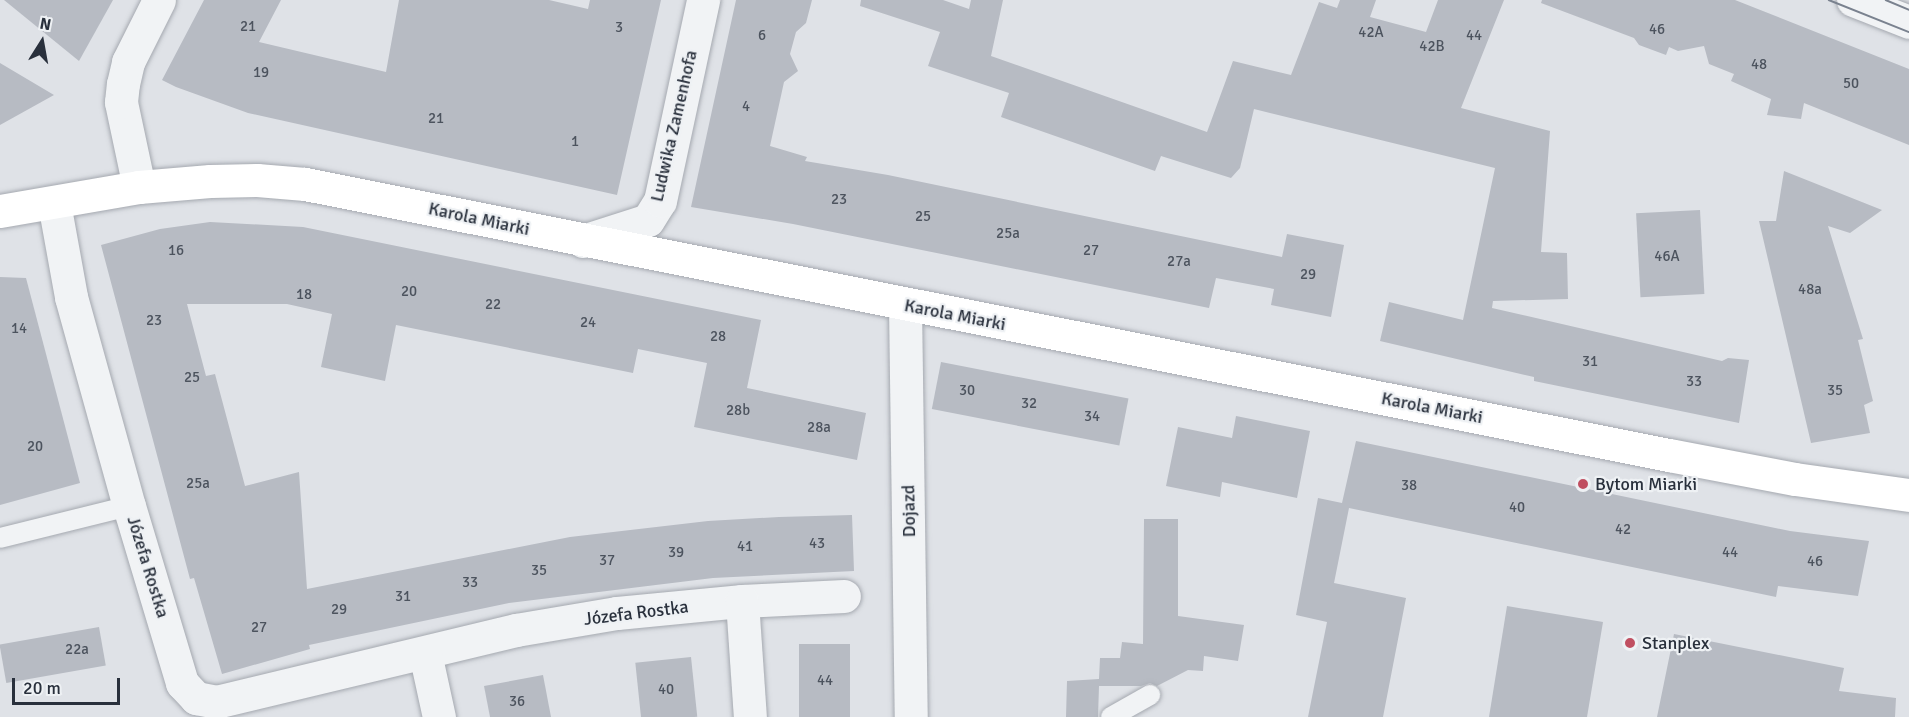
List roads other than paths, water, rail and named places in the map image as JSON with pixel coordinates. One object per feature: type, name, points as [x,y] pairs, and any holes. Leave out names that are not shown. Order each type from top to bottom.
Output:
[{"type":"main road","name":"Karola Miarki","points":[[0,211],[139,187],[257,180],[304,184],[905,305],[1784,477],[1909,495]]},
{"type":"street","points":[[139,187],[121,102],[128,62],[159,0]]},
{"type":"street","name":"Ludwika Zamenhofa","points":[[583,241],[648,220],[660,201],[703,0]]},
{"type":"street","points":[[1853,0],[1909,22]]},
{"type":"street","name":"Józefa Rostka","points":[[54,203],[71,297],[129,506],[182,683],[196,698],[216,702],[516,630],[617,613],[742,601],[844,596]]},
{"type":"street","name":"Dojazd","points":[[905,305],[911,717]]},
{"type":"street","points":[[742,601],[750,717]]},
{"type":"street","points":[[424,653],[439,717]]},
{"type":"lane","points":[[0,538],[129,506]]},
{"type":"lane","points":[[1111,717],[1150,695]]},
{"type":"tram line","points":[[1829,0],[1909,32]]},
{"type":"tram line","points":[[1886,0],[1909,10]]},
{"type":"place","name":"Bytom Miarki","points":[[1583,484]]},
{"type":"place","name":"Stanplex","points":[[1630,643]]}]
